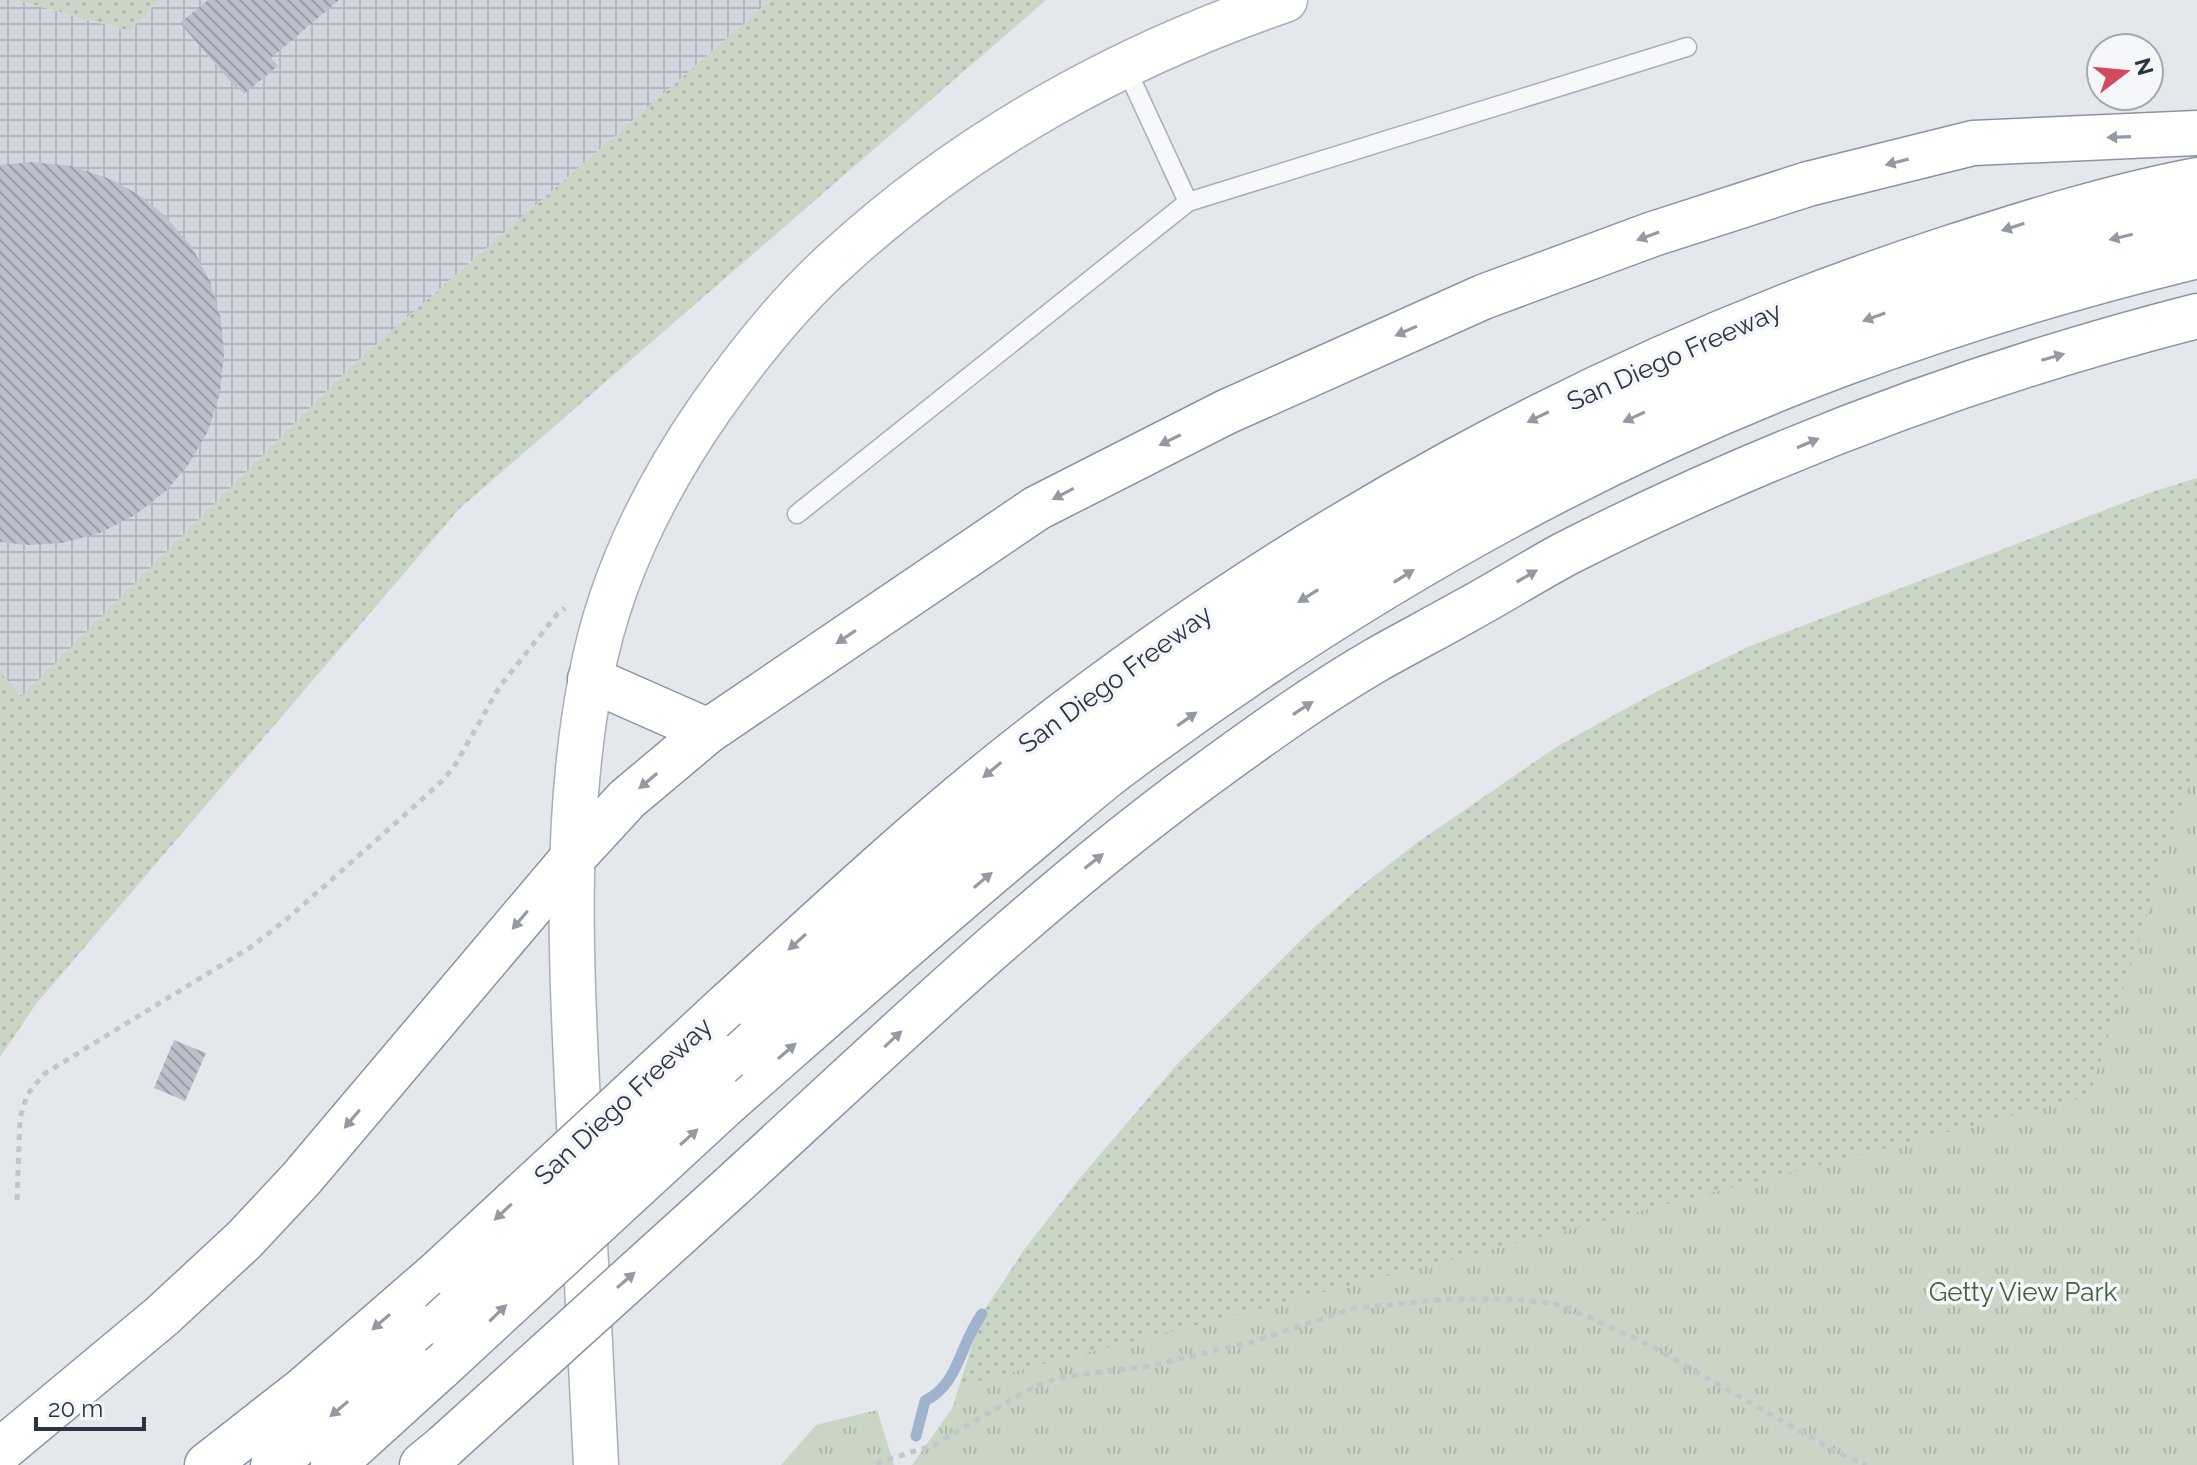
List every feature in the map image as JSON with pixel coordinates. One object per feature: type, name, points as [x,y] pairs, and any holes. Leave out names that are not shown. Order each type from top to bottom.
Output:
[{"type":"main road","points":[[596,1465],[573,1003],[570,861],[576,778],[590,679],[606,616],[626,559],[656,492],[737,370],[784,313],[839,257],[897,208],[1035,113],[1172,42],[1285,0]]},
{"type":"main road","points":[[0,1451],[162,1316],[244,1240],[301,1179],[570,861],[627,799],[708,731],[1037,508],[1226,412],[1483,297],[1653,234],[1808,184],[1973,143],[2197,133]]},
{"type":"main road","name":"San Diego Freeway","points":[[207,1465],[304,1389],[440,1271],[884,863],[1001,763],[1128,666],[1253,580],[1393,496],[1525,423],[1638,369],[1778,309],[1902,263],[2026,223],[2197,180]]},
{"type":"main road","points":[[273,1465],[441,1323],[884,915],[1062,763],[1166,686],[1382,549],[1567,448],[1750,362],[1966,284],[2092,244],[2197,220]]},
{"type":"main road","points":[[333,1465],[728,1102],[974,887],[1119,767],[1301,640],[1432,559],[1581,480],[1701,423],[1842,364],[2019,305],[2197,256]]},
{"type":"main road","points":[[432,1459],[1077,874],[1205,776],[1372,662],[1563,556],[1692,493],[1818,439],[1925,398],[2026,365],[2197,316]]},
{"type":"main road","points":[[590,679],[708,731]]},
{"type":"lane","points":[[797,514],[1188,202],[1687,47]]},
{"type":"lane","points":[[1125,66],[1188,202]]},
{"type":"path","points":[[17,1200],[20,1118],[27,1095],[44,1074],[251,947],[287,919],[442,781],[454,767],[500,686],[529,650]]},
{"type":"path","points":[[877,1465],[934,1445],[1033,1387],[1062,1377],[1178,1360],[1252,1342],[1354,1308],[1450,1299],[1515,1299],[1555,1304],[1653,1347],[1838,1453],[1866,1465]]},
{"type":"shaded area","points":[[0,0],[16,0],[129,31],[159,0],[771,0],[356,362],[21,698],[0,671]]},
{"type":"green space","points":[[16,0],[159,0],[130,31]]},
{"type":"green space","points":[[771,0],[1046,0],[459,509],[36,1004],[0,1057],[0,671],[21,697],[356,362]]},
{"type":"green space","points":[[2197,478],[2197,1465],[934,1465],[982,1314],[1024,1250],[1080,1178],[1180,1061],[1308,933],[1360,887],[1418,842],[1558,746],[1658,691],[1750,646],[2152,492]]},
{"type":"green space","name":"Getty View Park","points":[[2197,760],[2197,1465],[912,1465],[970,1383],[2089,1096]]},
{"type":"green space","points":[[877,1410],[894,1465],[781,1465],[816,1425]]},
{"type":"building","points":[[208,0],[339,0],[271,58],[278,66],[244,94],[180,23]]},
{"type":"building","points":[[32,162],[71,166],[110,179],[139,195],[165,216],[191,246],[210,281],[221,320],[224,353],[220,393],[208,431],[188,465],[167,490],[135,515],[100,533],[62,543],[29,545],[0,542],[0,165]]},
{"type":"building","points":[[174,1040],[206,1053],[185,1101],[154,1088]]},
{"type":"waterway","points":[[916,1436],[925,1401],[937,1393],[952,1374],[982,1314]]}]
